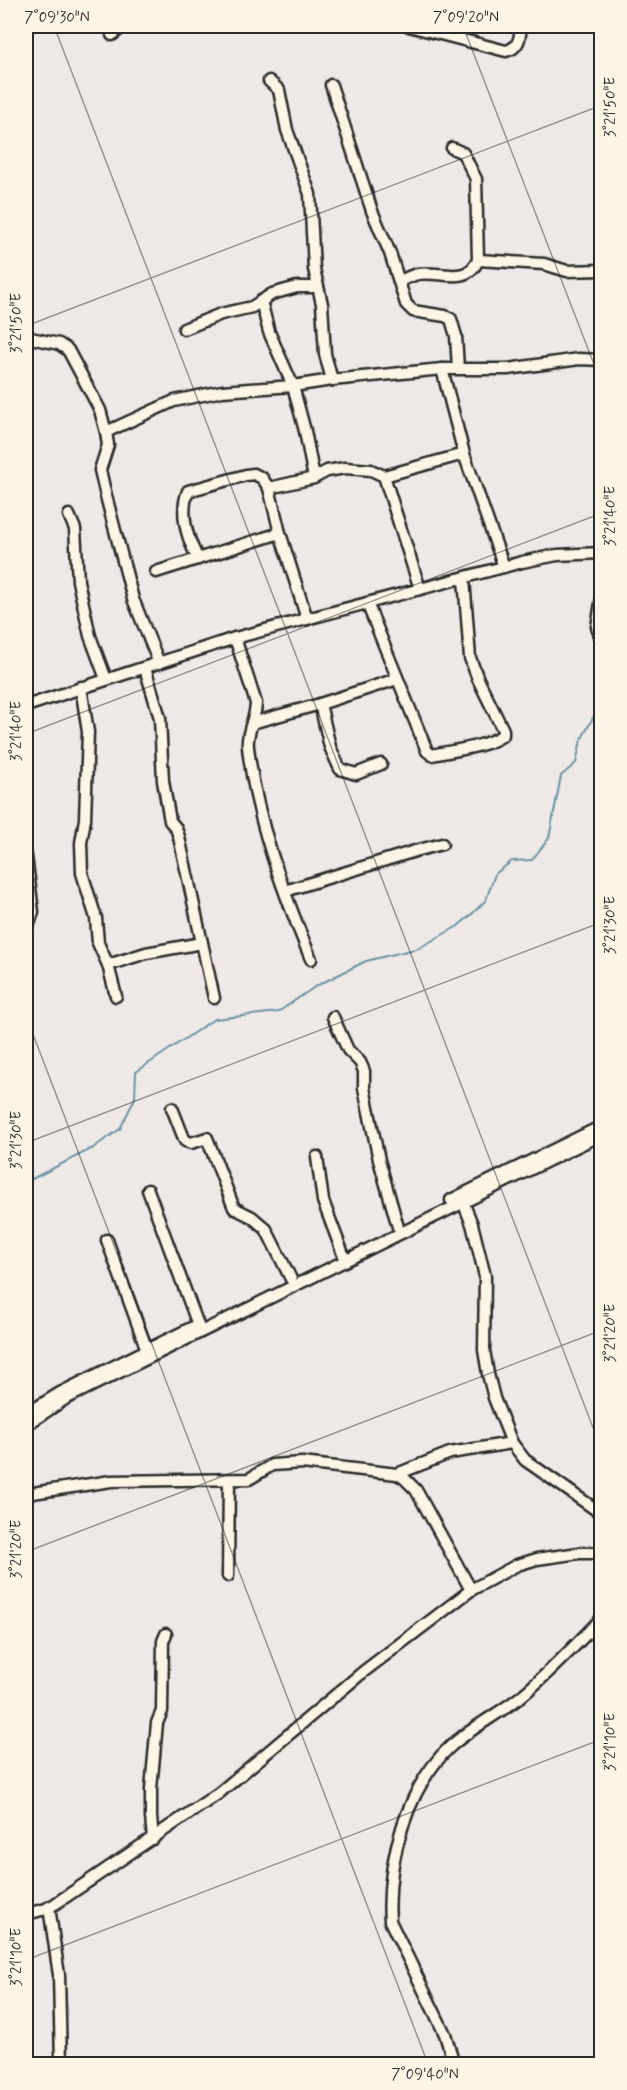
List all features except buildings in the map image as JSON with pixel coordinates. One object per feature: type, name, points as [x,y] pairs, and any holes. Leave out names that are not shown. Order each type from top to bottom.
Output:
[{"type":"street","points":[[112,35],[124,26]]},
{"type":"street","points":[[412,26],[506,51],[513,50],[517,46],[521,26]]},
{"type":"street","points":[[270,81],[279,90],[287,130],[310,194],[314,269],[322,304],[325,354],[332,380]]},
{"type":"street","points":[[331,85],[372,211],[400,281],[406,304],[413,311],[451,319],[456,336],[458,368]]},
{"type":"street","points":[[400,281],[418,274],[468,273],[475,267],[478,260],[476,178],[463,153],[452,148]]},
{"type":"street","points":[[478,260],[544,264],[567,271],[602,270]]},
{"type":"street","points":[[184,329],[221,314],[252,307],[272,294],[297,287],[318,287]]},
{"type":"street","points":[[261,301],[269,332],[293,386],[315,478]]},
{"type":"street","points":[[26,338],[59,344],[68,350],[100,410],[108,445],[100,470],[106,496],[133,599],[159,663]]},
{"type":"street","points":[[106,432],[174,401],[222,391],[293,386],[442,369],[507,369],[579,359],[602,360]]},
{"type":"street","points":[[442,369],[464,454],[504,567]]},
{"type":"street","points":[[602,422],[602,447]]},
{"type":"street","points":[[269,488],[315,478],[327,471],[345,468],[371,470],[384,476],[464,454]]},
{"type":"street","points":[[198,559],[184,526],[185,497],[188,491],[254,474],[262,478],[269,488],[280,533],[307,619]]},
{"type":"street","points":[[384,476],[420,589]]},
{"type":"street","points":[[69,515],[77,538],[78,581],[90,636],[106,679]]},
{"type":"street","points":[[156,572],[280,533]]},
{"type":"street","points":[[26,706],[235,638],[542,558],[602,553]]},
{"type":"street","points":[[367,603],[427,751],[432,755],[482,743],[503,735],[503,730],[470,658],[464,578]]},
{"type":"street","points":[[602,597],[597,627],[602,645]]},
{"type":"street","points":[[235,638],[256,703],[256,714],[248,733],[248,746],[263,825],[311,958]]},
{"type":"street","points":[[145,668],[160,718],[163,781],[170,821],[179,837],[214,998]]},
{"type":"street","points":[[252,723],[397,679]]},
{"type":"street","points":[[81,687],[88,732],[82,865],[85,884],[96,918],[98,943],[108,965],[116,996]]},
{"type":"street","points":[[320,704],[330,747],[340,769],[356,774],[381,765]]},
{"type":"street","points":[[285,891],[442,844]]},
{"type":"street","points":[[26,856],[33,912],[26,927]]},
{"type":"street","points":[[108,965],[146,953],[202,943]]},
{"type":"street","points":[[333,1017],[348,1050],[360,1062],[364,1071],[363,1088],[379,1161],[398,1227]]},
{"type":"street","points":[[172,1108],[185,1141],[191,1143],[207,1138],[234,1208],[252,1217],[266,1229],[291,1279]]},
{"type":"street","points":[[26,1414],[60,1393],[602,1126]]},
{"type":"street","points":[[26,1425],[65,1399],[602,1134]]},
{"type":"street","points":[[317,1157],[323,1201],[342,1254]]},
{"type":"street","points":[[148,1190],[198,1325]]},
{"type":"street","points":[[463,1202],[472,1224],[485,1276],[484,1350],[488,1374],[494,1398],[512,1443],[525,1460],[602,1514]]},
{"type":"street","points":[[107,1240],[147,1350]]},
{"type":"street","points":[[397,1474],[450,1453],[512,1443]]},
{"type":"street","points":[[26,1494],[111,1481],[249,1479],[272,1465],[302,1463],[397,1474],[416,1490],[471,1590]]},
{"type":"street","points":[[228,1576],[229,1480]]},
{"type":"street","points":[[26,1914],[49,1907],[219,1793],[363,1672],[471,1590],[517,1565],[537,1559],[579,1553],[602,1553]]},
{"type":"street","points":[[454,2064],[445,2034],[390,1921],[392,1863],[403,1825],[413,1800],[444,1753],[470,1731],[519,1698],[602,1618]]},
{"type":"street","points":[[153,1839],[151,1789],[157,1723],[162,1711],[165,1634]]},
{"type":"street","points":[[49,1907],[59,1975],[61,2064]]},
{"type":"waterway","points":[[26,1182],[93,1148],[120,1129],[135,1098],[136,1072],[214,1019],[278,1012],[316,986],[366,961],[419,948],[458,926],[486,900],[495,874],[512,861],[532,860],[549,838],[561,776],[576,763],[581,740],[594,716],[602,714]]}]
